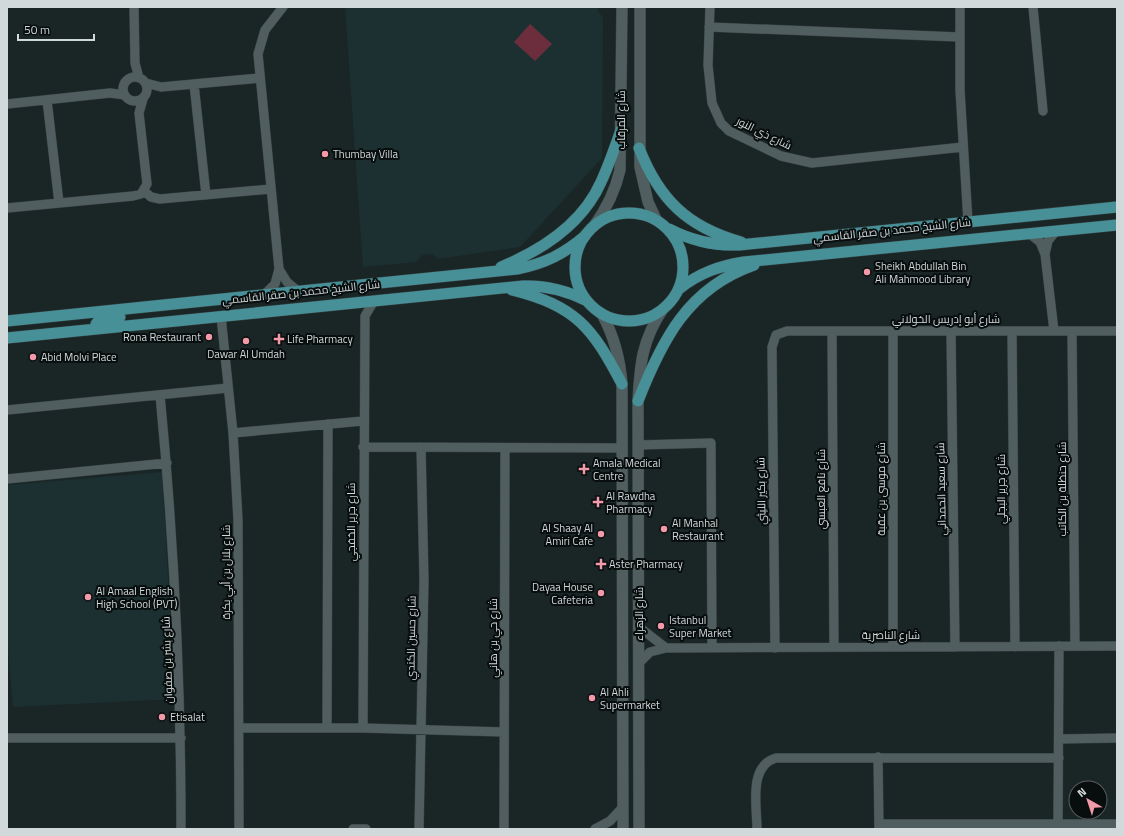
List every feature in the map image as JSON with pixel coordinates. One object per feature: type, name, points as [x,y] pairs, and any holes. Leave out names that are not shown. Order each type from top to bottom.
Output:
[{"type":"main road","name":"شارع المرقاب","points":[[594,226],[606,209],[615,190],[620,170],[622,7]]},
{"type":"main road","name":"شارع المرقاب","points":[[640,7],[639,148],[643,185],[656,219]]},
{"type":"main road","points":[[488,273],[534,252],[546,245],[568,227],[586,206],[601,183],[621,130]]},
{"type":"main road","points":[[639,148],[653,179],[674,207],[702,226],[718,234],[749,244]]},
{"type":"main road","name":"شارع الشيخ محمد بن صقر القاسمي","points":[[669,229],[682,236],[710,244],[749,244],[1117,207]]},
{"type":"main road","points":[[624,213],[643,214],[656,219],[669,229],[677,239],[683,258],[683,277],[679,289],[672,300],[663,309],[652,316],[640,320],[627,321],[614,319],[602,314],[587,301],[579,286],[575,269],[576,257],[585,236],[594,226],[605,218],[624,213]]},
{"type":"main road","name":"شارع الشيخ محمد بن صقر القاسمي","points":[[679,289],[703,273],[717,267],[767,260],[1117,225]]},
{"type":"main road","name":"شارع الشيخ محمد بن صقر القاسمي","points":[[7,321],[517,269],[547,261],[561,254],[585,236]]},
{"type":"main road","points":[[638,401],[655,358],[679,320],[693,304],[727,277],[767,260]]},
{"type":"main road","name":"شارع الشيخ محمد بن صقر القاسمي","points":[[7,338],[540,285],[572,293],[587,301]]},
{"type":"main road","points":[[504,288],[543,299],[562,308],[579,319],[593,334],[605,351],[622,384]]},
{"type":"main road","points":[[97,329],[96,324],[99,320],[139,313],[153,306]]},
{"type":"main road","name":"شارع الزهراء","points":[[639,829],[638,401],[643,350],[653,323],[663,309]]},
{"type":"main road","name":"شارع الزهراء","points":[[602,314],[615,340],[619,354],[622,384],[623,829]]},
{"type":"street","points":[[128,98],[135,81],[134,7]]},
{"type":"street","points":[[264,295],[275,284],[279,269],[258,54],[260,42],[271,20],[282,7]]},
{"type":"street","name":"شارع ذي النور","points":[[710,7],[709,78],[716,114],[729,131],[791,159],[812,163],[962,147]]},
{"type":"street","points":[[960,7],[959,37],[962,147],[968,222]]},
{"type":"street","points":[[1033,7],[1043,111]]},
{"type":"street","points":[[709,27],[959,37]]},
{"type":"street","points":[[7,104],[110,93],[135,81],[161,87],[260,78]]},
{"type":"street","points":[[7,208],[137,196],[144,191],[147,181],[139,113],[147,91],[135,81]]},
{"type":"street","points":[[194,84],[206,195]]},
{"type":"street","points":[[110,93],[139,101],[161,87]]},
{"type":"street","points":[[128,98],[139,113]]},
{"type":"street","points":[[47,100],[59,203]]},
{"type":"street","points":[[144,191],[151,197],[160,199],[271,189]]},
{"type":"street","points":[[1045,254],[1048,241],[1056,231]]},
{"type":"street","points":[[1030,234],[1040,242],[1045,254],[1054,331]]},
{"type":"street","points":[[279,269],[287,282],[299,292]]},
{"type":"street","name":"شارع جرير الخفجي","points":[[363,728],[363,420],[365,316],[374,301]]},
{"type":"street","points":[[353,303],[365,316]]},
{"type":"street","name":"شارع بلال بن أبي بكرة","points":[[221,316],[233,433],[238,520],[239,829]]},
{"type":"street","name":"شارع أبو إدريس الخولاني","points":[[776,335],[783,331],[1117,331]]},
{"type":"street","name":"شارع نافع العبسي","points":[[832,331],[834,647]]},
{"type":"street","name":"شارع موسى بن عقبة","points":[[892,331],[893,647]]},
{"type":"street","name":"شارع سعيد الحمداني","points":[[951,331],[955,647]]},
{"type":"street","name":"شارع جرير البجلي","points":[[1012,331],[1015,647]]},
{"type":"street","name":"شارع حنظلة بن الكاتب","points":[[1072,331],[1075,646]]},
{"type":"street","name":"شارع بكير الليثي","points":[[775,648],[772,347],[776,335]]},
{"type":"street","points":[[7,410],[228,388]]},
{"type":"street","name":"شارع بشر بن صفوان","points":[[160,395],[167,463],[177,612],[181,738],[181,829]]},
{"type":"street","points":[[233,433],[363,420]]},
{"type":"street","points":[[328,424],[328,727]]},
{"type":"street","points":[[638,445],[711,443],[712,648]]},
{"type":"street","points":[[363,447],[622,448]]},
{"type":"street","name":"شارع حسين الكندي","points":[[420,829],[424,580],[422,447]]},
{"type":"street","name":"شارع حي بن هاني","points":[[504,829],[505,448]]},
{"type":"street","points":[[7,479],[167,463]]},
{"type":"street","points":[[639,627],[666,648]]},
{"type":"street","points":[[1058,824],[1059,646]]},
{"type":"street","name":"شارع الناصرية","points":[[639,663],[650,652],[666,648],[1117,646]]},
{"type":"street","points":[[239,728],[328,727],[504,732]]},
{"type":"street","points":[[7,738],[181,738]]},
{"type":"street","points":[[1059,739],[1117,738]]},
{"type":"street","points":[[757,829],[757,779],[761,767],[771,760],[878,757],[1059,758]]},
{"type":"street","points":[[878,757],[879,826],[976,827],[1058,824],[1117,824]]},
{"type":"street","points":[[595,829],[610,821],[623,807]]},
{"type":"street","points":[[353,829],[366,829]]},
{"type":"shaded area","points":[[345,7],[598,7],[598,12],[603,17],[602,158],[520,247],[438,259],[433,254],[422,255],[416,262],[363,267]]},
{"type":"shaded area","points":[[530,24],[552,44],[535,61],[514,42]]},
{"type":"shaded area","name":"Al Amaal English High School (PVT)","points":[[162,472],[175,699],[13,707],[7,639],[7,485]]},
{"type":"place","name":"Thumbay Villa","points":[[325,154]]},
{"type":"place","name":"Sheikh Abdullah Bin Ali Mahmood Library","points":[[867,272]]},
{"type":"place","name":"Rona Restaurant","points":[[209,337]]},
{"type":"place","name":"Life Pharmacy","points":[[279,339]]},
{"type":"place","name":"Dawar Al Umdah","points":[[246,341]]},
{"type":"place","name":"Abid Molvi Place","points":[[33,357]]},
{"type":"place","name":"Amala Medical Centre","points":[[584,469]]},
{"type":"place","name":"Al Rawdha Pharmacy","points":[[598,502]]},
{"type":"place","name":"Al Manhal Restaurant","points":[[664,529]]},
{"type":"place","name":"Al Shaay Al Amiri Cafe","points":[[601,534]]},
{"type":"place","name":"Aster Pharmacy","points":[[601,564]]},
{"type":"place","name":"Dayaa House Cafeteria","points":[[601,593]]},
{"type":"place","name":"Al Amaal English High School (PVT)","points":[[88,597]]},
{"type":"place","name":"Istanbul Super Market","points":[[661,626]]},
{"type":"place","name":"Al Ahli Supermarket","points":[[592,698]]},
{"type":"place","name":"Etisalat","points":[[162,717]]}]
